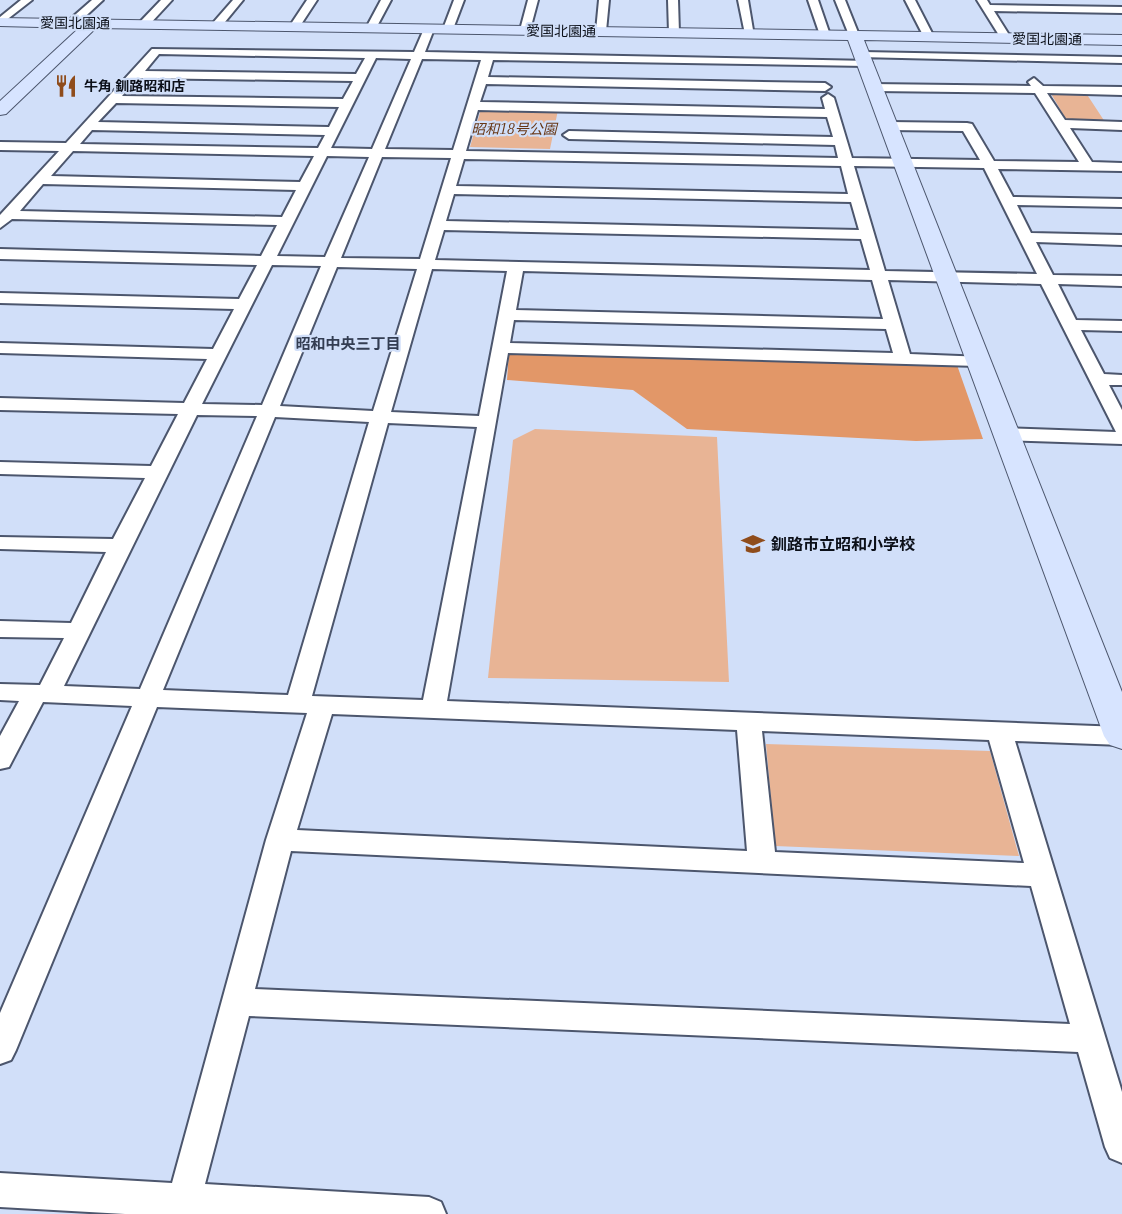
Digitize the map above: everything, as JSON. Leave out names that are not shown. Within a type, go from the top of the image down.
[{"type":"street","points":[[0,22],[27,0]]},
{"type":"street","points":[[0,90],[98,0]]},
{"type":"street","points":[[144,24],[167,0]]},
{"type":"street","points":[[216,26],[238,0]]},
{"type":"street","points":[[294,27],[312,0]]},
{"type":"street","points":[[371,28],[386,0]]},
{"type":"street","points":[[0,1050],[267,411],[419,55],[459,0]]},
{"type":"street","points":[[525,30],[533,0]]},
{"type":"street","points":[[601,31],[604,0]]},
{"type":"street","points":[[674,0],[674,33]]},
{"type":"street","points":[[743,0],[750,34]]},
{"type":"street","points":[[813,0],[825,35]]},
{"type":"street","points":[[0,692],[1122,736],[1005,434],[905,162],[840,0]]},
{"type":"street","points":[[910,0],[929,37]]},
{"type":"street","points":[[984,4],[1122,10]]},
{"type":"street","points":[[984,4],[1006,38]]},
{"type":"street","name":"愛国北園通","points":[[0,22],[601,31],[639,45],[674,33],[825,35],[861,51],[929,37],[1122,40]]},
{"type":"street","points":[[0,110],[93,24]]},
{"type":"street","points":[[4,219],[156,51],[488,57],[639,45],[816,62],[861,51],[1122,60]]},
{"type":"street","points":[[0,760],[78,631],[303,186],[372,55]]},
{"type":"street","points":[[184,1200],[280,840],[310,704],[380,417],[488,57]]},
{"type":"street","points":[[1018,58],[1088,166]]},
{"type":"street","points":[[816,62],[848,162],[856,198],[903,359]]},
{"type":"street","points":[[135,74],[359,78]]},
{"type":"street","points":[[482,80],[825,87]]},
{"type":"street","points":[[875,87],[1122,91]]},
{"type":"street","points":[[113,99],[346,104]]},
{"type":"street","points":[[473,106],[832,112]]},
{"type":"street","points":[[565,157],[571,108]]},
{"type":"street","points":[[1062,124],[1122,126]]},
{"type":"street","points":[[88,126],[333,131]]},
{"type":"street","points":[[890,126],[967,127],[989,164],[1122,428]]},
{"type":"street","points":[[569,135],[840,141]]},
{"type":"street","points":[[0,146],[1122,167]]},
{"type":"street","points":[[40,180],[303,186]]},
{"type":"street","points":[[448,190],[856,198]]},
{"type":"street","points":[[1006,201],[1122,203]]},
{"type":"street","points":[[4,219],[286,221]]},
{"type":"street","points":[[437,225],[868,235]]},
{"type":"street","points":[[1026,237],[1122,240]]},
{"type":"street","points":[[0,254],[1122,281]]},
{"type":"street","points":[[433,710],[516,267]]},
{"type":"street","points":[[0,298],[243,304]]},
{"type":"street","points":[[506,315],[893,324]]},
{"type":"street","points":[[1071,325],[1122,326]]},
{"type":"street","points":[[0,348],[218,354]]},
{"type":"street","points":[[500,348],[978,361]]},
{"type":"street","points":[[1097,379],[1122,380]]},
{"type":"street","points":[[0,404],[267,411],[488,422]]},
{"type":"street","points":[[1005,434],[1122,438]]},
{"type":"street","points":[[0,468],[159,472]]},
{"type":"street","points":[[0,543],[120,546]]},
{"type":"street","points":[[0,629],[78,631]]},
{"type":"street","points":[[749,721],[762,862]]},
{"type":"street","points":[[999,730],[1090,1039],[1116,1102],[1122,1147]]},
{"type":"street","points":[[280,840],[1042,875]]},
{"type":"street","points":[[237,1002],[1090,1039]]},
{"type":"street","points":[[0,1190],[429,1214]]},
{"type":"green space","points":[[1050,92],[1086,93],[1105,122],[1067,121]]},
{"type":"green space","name":"昭和18号公園","points":[[481,109],[558,110],[550,149],[470,147]]},
{"type":"green space","points":[[535,429],[717,437],[729,682],[488,678],[513,440]]},
{"type":"green space","points":[[766,744],[990,751],[1019,856],[775,846]]},
{"type":"shaded area","points":[[509,351],[957,365],[983,439],[916,441],[687,429],[633,390],[507,380]]},
{"type":"place","name":"牛角 釧路昭和店","points":[[66,86]]},
{"type":"place","name":"釧路市立昭和小学校","points":[[753,544]]},
{"type":"district","name":"昭和中央三丁目","points":[[348,343]]}]
